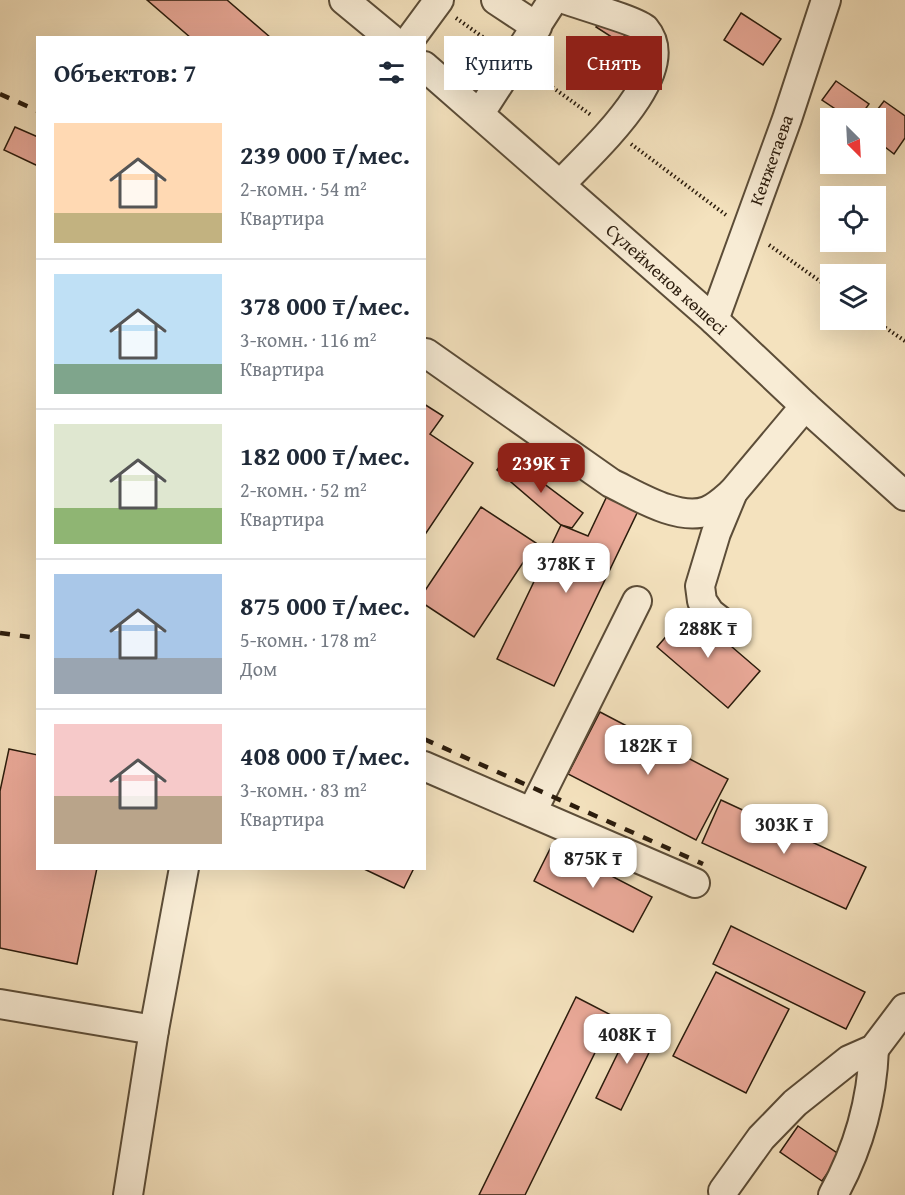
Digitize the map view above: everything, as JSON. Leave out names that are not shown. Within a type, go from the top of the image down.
[{"type":"street","points":[[412,36],[439,0]]},
{"type":"street","points":[[496,0],[537,27]]},
{"type":"street","points":[[480,113],[553,0]]},
{"type":"street","points":[[561,184],[611,130],[644,88],[654,56],[652,41],[644,27],[567,0]]},
{"type":"street","name":"Кенжетаева","points":[[714,320],[787,119],[826,0]]},
{"type":"street","points":[[356,17],[387,36]]},
{"type":"street","name":"Сүлейменов көшесі","points":[[426,68],[714,320],[905,496]]},
{"type":"street","points":[[426,354],[611,483],[638,497],[689,515],[706,511],[734,492]]},
{"type":"street","points":[[728,627],[710,613],[702,601],[700,586],[716,533],[734,492],[805,406]]},
{"type":"street","points":[[532,813],[638,602]]},
{"type":"street","points":[[426,767],[695,883]]},
{"type":"street","points":[[128,1195],[154,1030],[184,870]]},
{"type":"street","points":[[0,1004],[154,1030]]},
{"type":"street","points":[[723,1191],[761,1138],[795,1103],[849,1060],[874,1049],[905,1008]]},
{"type":"street","points":[[833,1195],[847,1171],[860,1137],[873,1076],[874,1049]]},
{"type":"path","points":[[886,328],[905,341]]},
{"type":"building","points":[[147,0],[227,0],[269,36],[189,36]]},
{"type":"building","points":[[741,13],[781,39],[763,65],[724,40]]},
{"type":"building","points":[[601,20],[626,36],[610,36],[596,27]]},
{"type":"building","points":[[836,81],[869,104],[866,108],[834,108],[822,100]]},
{"type":"building","points":[[884,101],[905,116],[905,138],[894,154],[886,148],[886,108],[879,108]]},
{"type":"building","points":[[15,127],[36,136],[36,165],[4,150]]},
{"type":"building","points":[[426,405],[443,416],[430,434],[473,463],[426,533]]},
{"type":"building","points":[[507,456],[583,513],[572,528],[561,525],[497,470]]},
{"type":"building","points":[[607,496],[638,511],[554,686],[497,659],[561,525],[588,536]]},
{"type":"building","points":[[481,507],[536,543],[474,637],[426,605],[426,589]]},
{"type":"building","points":[[689,610],[760,671],[728,708],[657,647]]},
{"type":"building","points":[[600,712],[728,779],[696,840],[568,774]]},
{"type":"building","points":[[9,749],[36,755],[36,870],[97,870],[77,964],[0,948],[0,791]]},
{"type":"building","points":[[721,800],[866,867],[846,909],[702,843]]},
{"type":"building","points":[[552,845],[652,897],[633,932],[534,881]]},
{"type":"building","points":[[366,870],[413,870],[404,888]]},
{"type":"building","points":[[731,926],[865,992],[846,1029],[713,964]]},
{"type":"building","points":[[716,972],[789,1009],[746,1093],[673,1056]]},
{"type":"building","points":[[576,997],[613,1016],[525,1195],[479,1195]]},
{"type":"building","points":[[634,1020],[659,1032],[621,1110],[596,1098]]},
{"type":"building","points":[[798,1126],[840,1155],[822,1181],[780,1152]]},
{"type":"railway","points":[[0,94],[36,110]]},
{"type":"railway","points":[[0,633],[36,638]]},
{"type":"railway","points":[[426,740],[703,864]]}]
